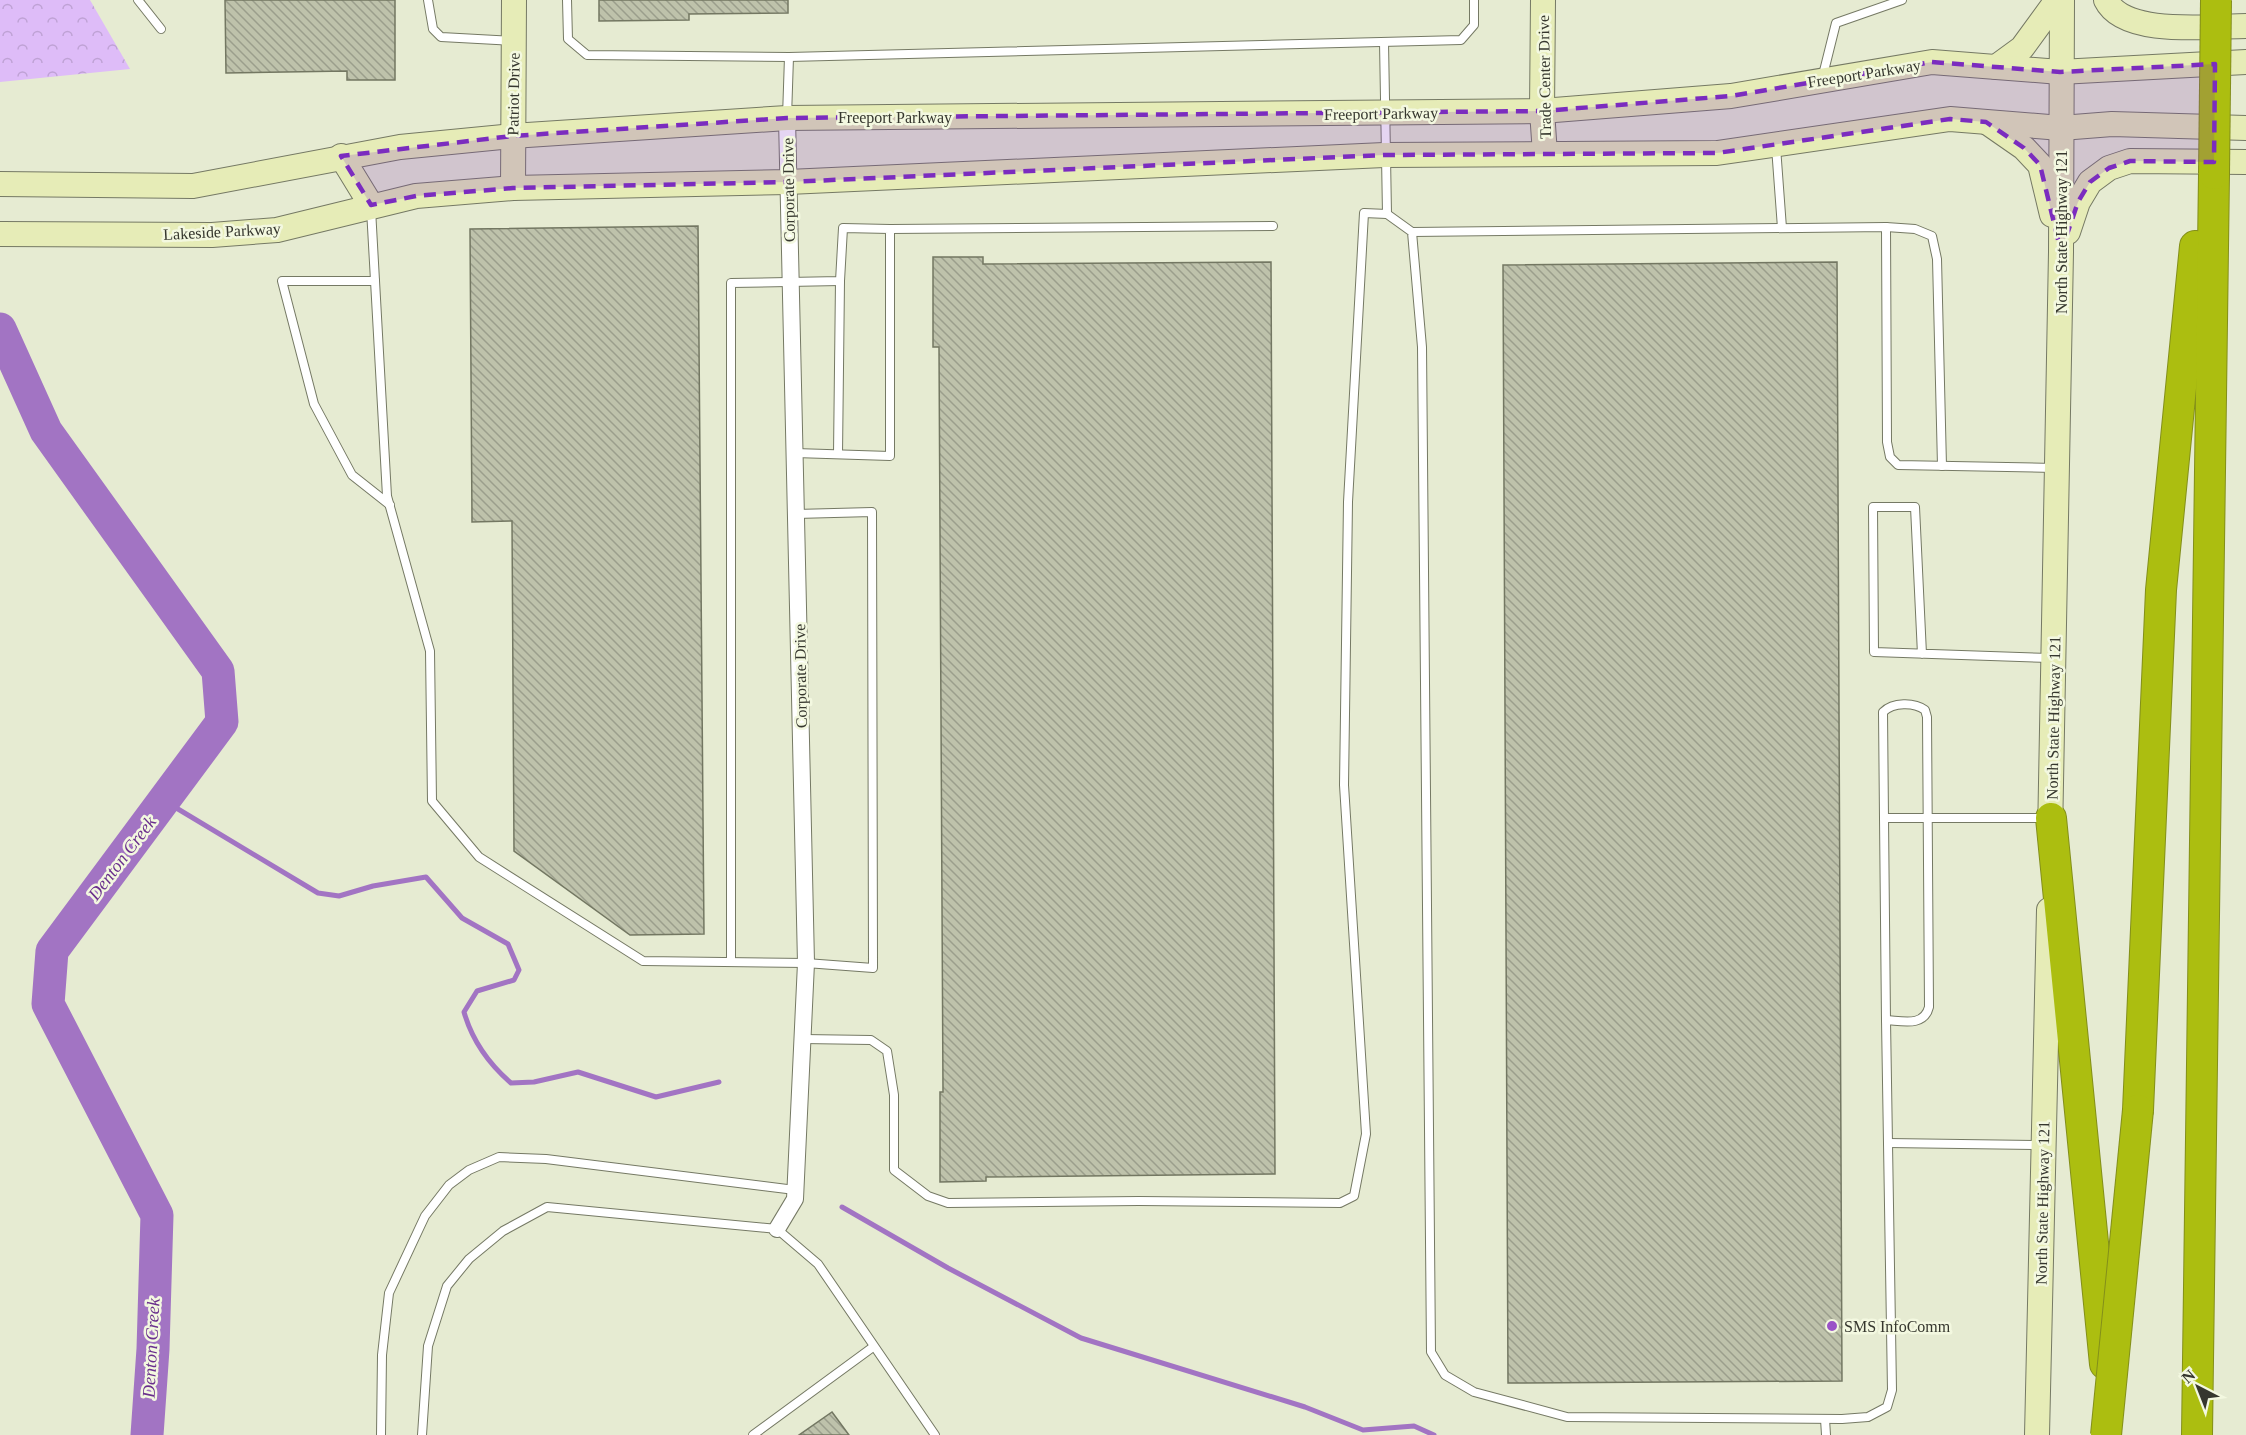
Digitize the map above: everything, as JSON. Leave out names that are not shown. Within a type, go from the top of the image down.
[{"type":"highway","points":[[2197,1435],[2216,0]]},
{"type":"highway","points":[[2106,1435],[2138,1110],[2161,590],[2197,222],[2213,187]]},
{"type":"highway","points":[[2051,818],[2089,1179],[2112,1435]]},
{"type":"main road","name":"Patriot Drive","points":[[513,188],[514,0]]},
{"type":"main road","name":"Trade Center Drive","points":[[1543,0],[1542,111],[1545,154]]},
{"type":"main road","points":[[1996,67],[2022,48],[2056,0]]},
{"type":"main road","name":"North State Highway 121","points":[[2037,1435],[2054,658],[2061,252],[2062,0]]},
{"type":"main road","points":[[2106,0],[2128,20],[2148,25],[2246,26]]},
{"type":"main road","name":"Freeport Parkway","points":[[512,136],[787,118],[1542,111],[1731,96],[1932,62],[2060,72],[2246,62]]},
{"type":"main road","points":[[513,188],[788,182],[1384,155],[1717,153],[1950,119],[2061,128],[2112,124],[2246,128]]},
{"type":"main road","points":[[1986,122],[2024,147],[2040,165],[2061,252]]},
{"type":"main road","points":[[0,184],[193,186],[341,156],[400,147],[512,136]]},
{"type":"main road","points":[[341,156],[370,205]]},
{"type":"main road","points":[[2061,252],[2078,202],[2090,182],[2109,168],[2130,161],[2246,162]]},
{"type":"main road","name":"Lakeside Parkway","points":[[0,234],[212,235],[277,230],[370,205],[416,196],[513,188]]},
{"type":"street","name":"Corporate Drive","points":[[777,1229],[795,1199],[806,963],[787,118]]},
{"type":"lane","points":[[138,0],[161,29]]},
{"type":"lane","points":[[428,0],[433,29],[441,37],[513,41]]},
{"type":"lane","points":[[567,0],[568,39],[587,55],[789,57],[1461,40],[1474,25],[1474,0]]},
{"type":"lane","points":[[1822,80],[1836,23],[1902,0]]},
{"type":"lane","points":[[1384,42],[1384,155],[1387,214]]},
{"type":"lane","points":[[787,118],[789,57]]},
{"type":"lane","points":[[1776,145],[1782,228]]},
{"type":"lane","points":[[370,205],[390,505],[430,651],[432,801],[479,857],[643,961],[806,963],[873,968],[872,512],[796,514]]},
{"type":"lane","points":[[803,1039],[871,1040],[887,1051],[894,1095],[894,1170],[928,1196],[948,1203],[1139,1201],[1340,1203],[1354,1196],[1366,1134],[1344,785],[1348,502],[1364,213],[1387,214],[1412,232],[1886,227],[1915,229],[1932,236],[1937,259],[1942,466]]},
{"type":"lane","points":[[838,454],[840,281],[843,228],[1274,226]]},
{"type":"lane","points":[[1886,227],[1887,442],[1890,457],[1898,465],[2057,468]]},
{"type":"lane","points":[[795,453],[890,456],[890,229]]},
{"type":"lane","points":[[1412,232],[1422,347],[1431,1352],[1445,1375],[1474,1392],[1567,1417],[1825,1419],[1868,1417],[1887,1407],[1892,1390],[1886,1020],[1883,712],[1889,706],[1920,706],[1926,710],[1929,1007],[1927,1016],[1920,1022],[1886,1020]]},
{"type":"lane","points":[[375,281],[282,280],[314,404],[352,475],[390,505]]},
{"type":"lane","points":[[731,962],[731,283],[840,281]]},
{"type":"lane","points":[[1922,654],[1915,507],[1873,507],[1874,652],[1922,654],[2054,658]]},
{"type":"lane","points":[[1884,818],[2051,818]]},
{"type":"lane","points":[[1888,1143],[2044,1146]]},
{"type":"lane","points":[[381,1435],[382,1355],[389,1293],[425,1216],[449,1185],[470,1170],[499,1157],[534,1159],[795,1190]]},
{"type":"lane","points":[[422,1435],[428,1346],[447,1286],[469,1259],[502,1231],[547,1207],[777,1229],[818,1264],[935,1435]]},
{"type":"lane","points":[[753,1435],[873,1347]]},
{"type":"lane","points":[[1825,1419],[1826,1435]]},
{"type":"highlighted area","points":[[1932,62],[2060,72],[2215,64],[2214,162],[2130,161],[2109,168],[2090,182],[2078,202],[2061,252],[2040,165],[2024,148],[1986,122],[1950,119],[1717,153],[1384,155],[788,182],[513,188],[416,196],[371,205],[341,156],[512,136],[787,118],[1542,111],[1731,96]]},
{"type":"green space","points":[[0,0],[90,0],[130,69],[0,82]]},
{"type":"building","points":[[225,0],[395,0],[395,80],[347,80],[347,71],[226,73]]},
{"type":"building","points":[[599,0],[788,0],[788,13],[689,14],[689,20],[599,21]]},
{"type":"building","points":[[698,226],[704,934],[630,935],[514,851],[512,521],[472,522],[470,229]]},
{"type":"building","points":[[933,257],[983,257],[983,264],[1271,262],[1275,1174],[986,1177],[986,1181],[940,1182],[940,1092],[943,1092],[939,347],[933,347]]},
{"type":"building","points":[[1837,262],[1842,1381],[1508,1383],[1503,265]]},
{"type":"building","points":[[832,1412],[849,1435],[799,1435]]},
{"type":"waterway","name":"Denton Creek","points":[[0,329],[46,431],[218,671],[222,722],[52,951],[48,1004],[157,1215],[153,1349],[147,1435]]},
{"type":"waterway","points":[[163,800],[318,893],[339,896],[373,886],[426,877],[462,918],[508,944],[519,970],[514,980],[477,991],[464,1012],[482,1051],[511,1083],[534,1082],[578,1072],[656,1097],[719,1082]]},
{"type":"waterway","points":[[842,1207],[948,1268],[1081,1338],[1305,1407],[1363,1430],[1414,1426],[1434,1435]]},
{"type":"place","name":"SMS InfoComm","points":[[1832,1326]]}]
